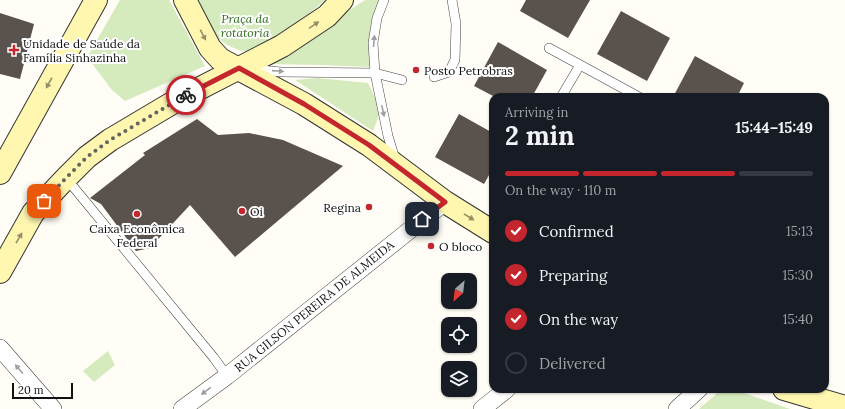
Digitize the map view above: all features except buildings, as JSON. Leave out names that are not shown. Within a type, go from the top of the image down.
[{"type":"main road","points":[[0,173],[96,0]]},
{"type":"main road","points":[[185,0],[210,48],[220,59],[304,104],[369,145],[445,202],[489,230]]},
{"type":"main road","points":[[0,272],[33,213],[87,157],[110,140],[179,99],[282,46],[327,16],[342,0]]},
{"type":"main road","points":[[796,393],[840,407]]},
{"type":"street","name":"RUA GILSON PEREIRA DE ALMEIDA","points":[[182,409],[226,376],[445,202]]},
{"type":"street","points":[[0,348],[53,409]]},
{"type":"street","points":[[482,409],[502,393]]},
{"type":"street","points":[[677,409],[695,393]]},
{"type":"lane","points":[[384,0],[377,18],[373,44],[375,73],[388,136],[397,166]]},
{"type":"lane","points":[[434,78],[449,72],[455,60],[456,24],[452,0]]},
{"type":"lane","points":[[549,48],[632,93]]},
{"type":"lane","points":[[563,93],[580,65]]},
{"type":"lane","points":[[239,68],[281,72],[375,73],[402,80]]},
{"type":"lane","points":[[66,178],[214,358],[226,376]]},
{"type":"green space","points":[[120,0],[169,0],[205,66],[125,101],[112,90],[87,57]]},
{"type":"green space","name":"Praça da rotatoria","points":[[194,0],[325,0],[300,21],[270,41],[254,49],[243,51],[226,44],[214,34],[205,22]]},
{"type":"green space","points":[[365,0],[379,0],[372,25],[370,41],[370,67],[266,64]]},
{"type":"green space","points":[[317,78],[368,83],[381,110],[373,131],[295,80]]},
{"type":"green space","points":[[108,351],[115,365],[94,382],[83,371]]},
{"type":"green space","points":[[717,393],[744,393],[790,409],[699,409]]},
{"type":"way so far","points":[[44,201],[87,157],[110,140],[186,95]]},
{"type":"place","name":"Unidade de Saúde da Família Sinhazinha","points":[[14,50]]},
{"type":"place","name":"Posto Petrobras","points":[[416,70]]},
{"type":"place","name":"Regina","points":[[369,207]]},
{"type":"place","name":"Oi","points":[[242,211]]},
{"type":"place","name":"Caixa Econômica Federal","points":[[137,214]]},
{"type":"place","name":"O bloco","points":[[431,246]]},
{"type":"route","points":[[186,95],[239,68],[304,104],[369,145],[445,202],[422,219]]}]
